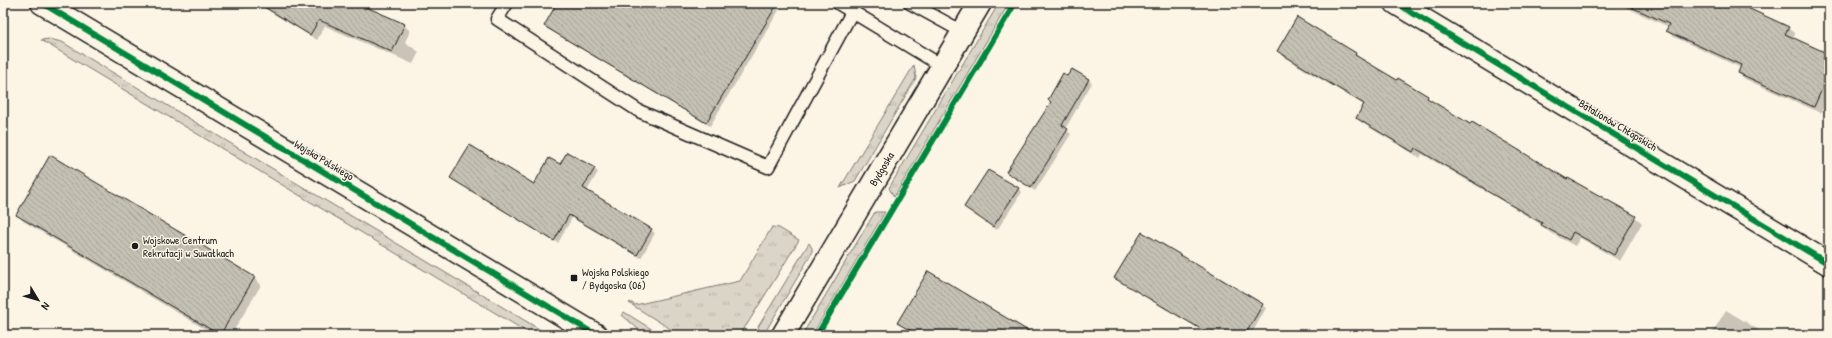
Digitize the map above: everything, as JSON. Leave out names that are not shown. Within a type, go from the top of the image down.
[{"type":"street","name":"Wojska Polskiego","points":[[42,3],[596,335]]},
{"type":"street","name":"Bydgoska","points":[[783,335],[980,3]]},
{"type":"street","name":"Batalionów Chłopskich","points":[[1396,3],[1829,264]]},
{"type":"lane","points":[[506,3],[497,19],[639,112],[768,167],[852,12]]},
{"type":"lane","points":[[838,3],[942,66]]},
{"type":"lane","points":[[910,3],[963,32]]},
{"type":"green space","points":[[999,3],[1009,3],[894,197],[889,188]]},
{"type":"green space","points":[[49,39],[62,42],[549,335],[532,335],[41,40]]},
{"type":"green space","points":[[914,65],[916,78],[855,181],[840,188]]},
{"type":"green space","points":[[875,212],[885,212],[812,335],[802,335]]},
{"type":"green space","points":[[772,227],[779,228],[799,240],[746,326],[740,332],[718,335],[680,335],[629,303],[630,302],[635,305],[740,281]]},
{"type":"green space","points":[[809,243],[812,248],[812,253],[764,334],[760,332],[758,327]]},
{"type":"green space","points":[[624,312],[661,335],[645,335],[622,315]]},
{"type":"building","points":[[258,3],[357,3],[405,24],[392,52],[319,20],[310,35]]},
{"type":"building","points":[[557,3],[778,3],[706,123],[544,26]]},
{"type":"building","points":[[1622,3],[1737,3],[1789,27],[1785,34],[1829,54],[1829,73],[1814,107],[1738,73],[1741,65],[1666,31],[1669,24]]},
{"type":"building","points":[[1297,17],[1356,53],[1355,55],[1397,80],[1398,78],[1428,96],[1427,98],[1470,124],[1472,122],[1567,179],[1568,178],[1636,216],[1614,255],[1573,232],[1569,240],[1541,225],[1542,223],[1415,148],[1413,152],[1356,118],[1364,104],[1277,51]]},
{"type":"building","points":[[1072,69],[1089,79],[1062,125],[1068,129],[1031,188],[1006,172],[1051,102],[1048,100],[1063,73],[1067,76]]},
{"type":"building","points":[[470,145],[534,184],[549,158],[560,164],[567,152],[595,168],[583,188],[652,229],[637,255],[569,215],[554,241],[450,178]]},
{"type":"building","name":"Wojskowe Centrum Rekrutacji w Suwałkach","points":[[50,155],[255,277],[220,335],[16,215]]},
{"type":"building","points":[[988,170],[1019,188],[993,227],[964,207]]},
{"type":"building","points":[[1142,232],[1263,304],[1245,335],[1211,335],[1114,278]]},
{"type":"building","points":[[928,271],[1035,335],[918,335],[897,323]]},
{"type":"cycle path","points":[[42,3],[596,335]]},
{"type":"cycle path","points":[[817,335],[1015,3]]},
{"type":"cycle path","points":[[1396,3],[1829,264]]},
{"type":"place","name":"Wojskowe Centrum Rekrutacji w Suwałkach","points":[[135,246]]},
{"type":"place","name":"Wojska Polskiego / Bydgoska (06)","points":[[574,278]]}]
